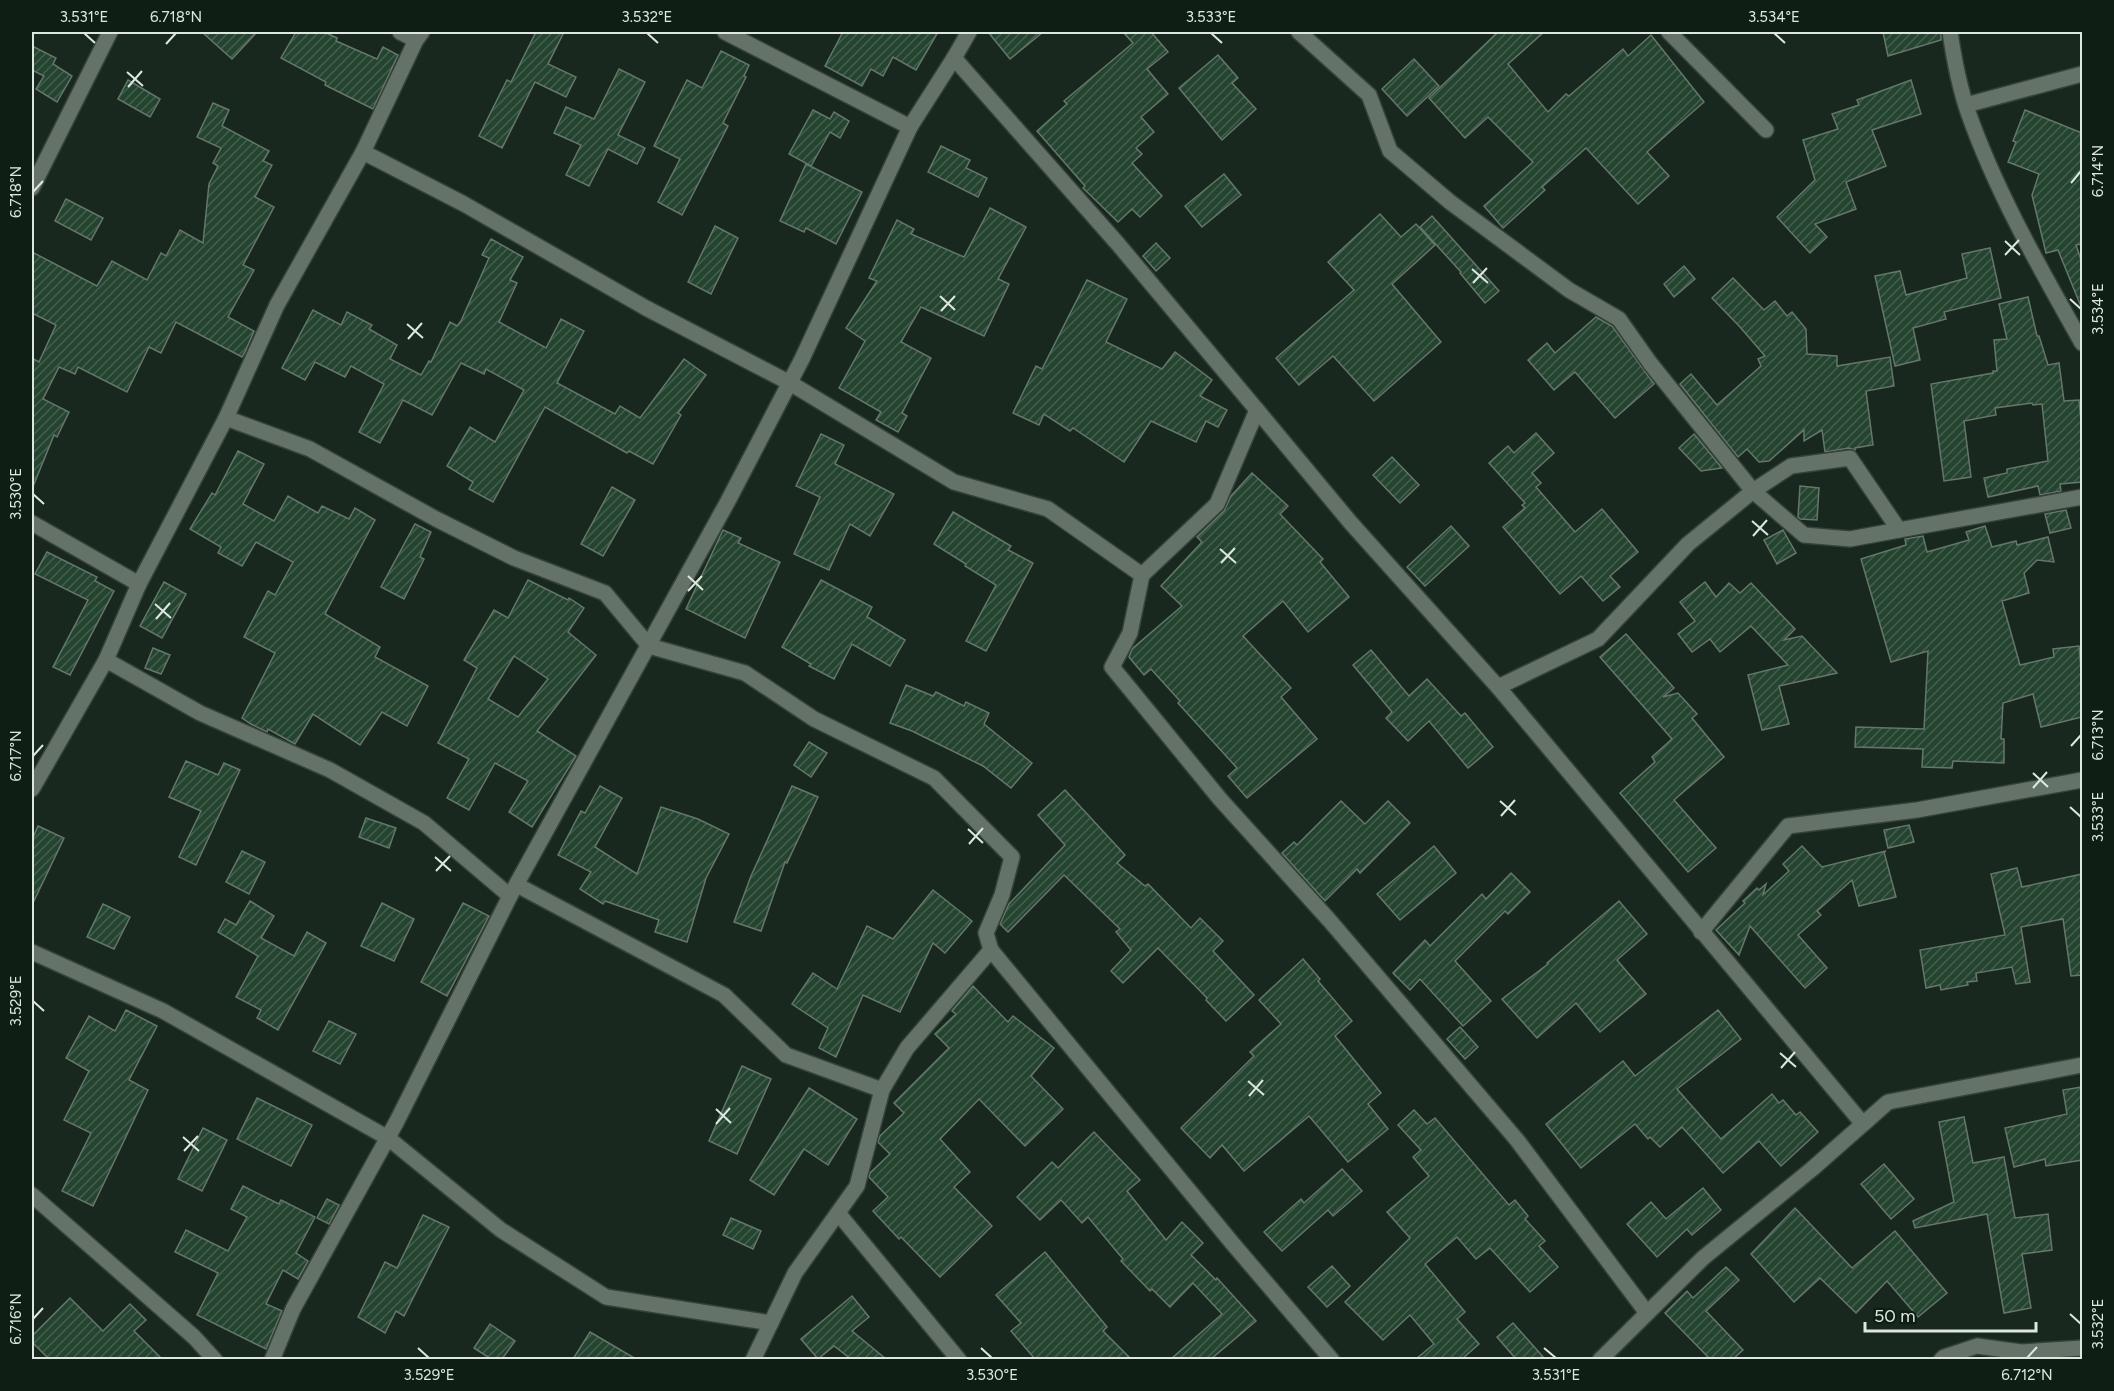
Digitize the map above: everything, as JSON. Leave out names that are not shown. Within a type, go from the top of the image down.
[{"type":"street","points":[[32,188],[110,32]]},
{"type":"street","points":[[32,789],[105,660],[139,584],[226,418],[277,305],[363,152],[419,36],[400,32]]},
{"type":"street","points":[[725,32],[910,127]]},
{"type":"street","points":[[272,1359],[293,1310],[388,1138],[513,891],[649,646],[790,383],[910,127],[969,32]]},
{"type":"street","points":[[1299,32],[1369,95],[1390,151],[1450,202],[1569,290],[1620,320],[1650,363],[1753,491],[1804,535],[1850,539],[2082,497]]},
{"type":"street","points":[[1669,32],[1766,130]]},
{"type":"street","points":[[1950,32],[1966,105],[1988,164],[2012,217],[2082,344]]},
{"type":"street","points":[[954,58],[1119,244],[1350,522],[1498,687],[1863,1124]]},
{"type":"street","points":[[1966,105],[2082,74]]},
{"type":"street","points":[[363,152],[464,204],[646,308],[790,383],[954,482],[1048,509],[1142,575]]},
{"type":"street","points":[[1257,410],[1217,504],[1142,575],[1130,633],[1112,667],[1220,799],[1330,921],[1517,1140],[1647,1313]]},
{"type":"street","points":[[226,418],[310,448],[436,519],[514,558],[605,593],[649,646],[745,674],[814,719],[934,778],[1012,856],[1002,895],[986,933],[992,950],[1233,1244],[1332,1359]]},
{"type":"street","points":[[1498,687],[1598,639],[1688,544],[1753,491],[1791,466],[1850,458],[1899,530]]},
{"type":"street","points":[[32,523],[139,584]]},
{"type":"street","points":[[105,660],[200,713],[330,770],[424,823],[513,891],[724,995],[786,1055],[882,1090]]},
{"type":"street","points":[[1701,932],[1788,826],[1917,810],[2082,780]]},
{"type":"street","points":[[753,1359],[795,1273],[857,1186],[882,1090],[907,1048],[992,950]]},
{"type":"street","points":[[32,952],[163,1011],[388,1138],[501,1230],[606,1297],[771,1323]]},
{"type":"street","points":[[1600,1359],[1703,1258],[1812,1169],[1888,1102],[2082,1065]]},
{"type":"street","points":[[32,1195],[194,1337],[215,1359]]},
{"type":"street","points":[[838,1213],[959,1359]]},
{"type":"street","points":[[1941,1359],[1977,1346],[2021,1352],[2082,1348]]},
{"type":"building","points":[[202,32],[257,32],[232,59]]},
{"type":"building","points":[[296,32],[324,32],[337,38],[336,41],[377,59],[383,47],[398,55],[373,109],[325,85],[326,82],[281,58]]},
{"type":"building","points":[[536,32],[564,32],[548,64],[576,77],[566,97],[535,82],[502,148],[479,136],[507,80],[511,82]]},
{"type":"building","points":[[843,32],[938,32],[916,70],[893,57],[883,76],[871,69],[862,86],[825,66]]},
{"type":"building","points":[[988,32],[1043,32],[1010,59]]},
{"type":"building","points":[[1123,32],[1151,32],[1168,52],[1147,69],[1168,94],[1141,117],[1154,132],[1136,148],[1142,154],[1132,163],[1162,196],[1140,217],[1132,209],[1118,222],[1083,188],[1085,186],[1037,131],[1067,104],[1064,101],[1133,43]]},
{"type":"building","points":[[1498,32],[1544,32],[1508,64],[1548,112],[1566,94],[1569,96],[1623,49],[1628,56],[1651,35],[1704,102],[1647,152],[1669,176],[1638,204],[1586,148],[1542,187],[1545,190],[1503,228],[1484,206],[1533,162],[1488,117],[1465,138],[1429,98]]},
{"type":"building","points":[[1883,32],[1941,32],[1941,40],[1888,56]]},
{"type":"building","points":[[32,46],[56,58],[53,64],[72,76],[57,102],[36,89],[44,76],[32,70]]},
{"type":"building","points":[[721,51],[749,65],[744,76],[746,77],[723,123],[728,126],[682,215],[658,202],[680,159],[654,146],[687,80],[702,88]]},
{"type":"building","points":[[1218,55],[1238,78],[1232,83],[1256,109],[1222,140],[1179,88]]},
{"type":"building","points":[[1414,59],[1439,86],[1407,116],[1382,89]]},
{"type":"building","points":[[619,69],[645,82],[618,135],[645,148],[637,164],[608,149],[589,186],[566,175],[581,145],[554,133],[566,107],[594,119]]},
{"type":"building","points":[[128,80],[160,99],[150,117],[118,99]]},
{"type":"building","points":[[1911,80],[1921,114],[1872,130],[1886,166],[1846,182],[1856,209],[1815,224],[1827,237],[1810,253],[1777,217],[1815,180],[1803,140],[1838,129],[1832,114],[1859,105],[1857,100]]},
{"type":"building","points":[[213,103],[229,110],[222,126],[269,151],[263,161],[272,165],[255,197],[274,207],[243,265],[254,270],[228,317],[254,331],[245,352],[242,357],[176,322],[161,353],[149,347],[127,392],[78,367],[75,374],[59,367],[43,399],[69,412],[57,437],[54,435],[32,489],[32,358],[39,362],[56,325],[32,313],[32,252],[97,286],[112,261],[147,280],[161,253],[166,256],[180,230],[203,243],[209,184],[218,166],[213,163],[221,148],[197,137]]},
{"type":"building","points":[[813,110],[830,119],[834,112],[849,121],[840,138],[830,132],[811,166],[789,154]]},
{"type":"building","points":[[2025,110],[2082,133],[2082,244],[2076,245],[2082,263],[2082,309],[2058,250],[2046,253],[2032,195],[2039,174],[2008,162]]},
{"type":"building","points":[[941,146],[970,160],[966,168],[987,178],[978,197],[928,172]]},
{"type":"building","points":[[806,164],[862,192],[836,244],[806,228],[804,232],[780,221]]},
{"type":"building","points":[[1224,174],[1241,195],[1202,227],[1185,206]]},
{"type":"building","points":[[66,199],[103,218],[91,240],[55,221]]},
{"type":"building","points":[[990,208],[1026,227],[998,279],[1009,284],[984,336],[921,307],[901,342],[931,358],[902,413],[907,416],[898,432],[876,420],[881,412],[839,388],[865,341],[846,328],[877,281],[869,278],[897,220],[914,229],[911,234],[964,257]]},
{"type":"building","points":[[1380,214],[1401,237],[1416,224],[1435,245],[1392,284],[1441,342],[1374,401],[1333,356],[1299,385],[1276,358],[1354,290],[1328,262]]},
{"type":"building","points":[[1432,216],[1499,291],[1485,303],[1461,272],[1420,227]]},
{"type":"building","points":[[715,226],[738,238],[711,294],[688,282]]},
{"type":"building","points":[[491,239],[523,257],[510,280],[517,283],[499,322],[546,348],[561,319],[584,331],[557,383],[615,414],[620,406],[640,418],[684,359],[706,375],[678,413],[681,415],[653,464],[629,451],[627,453],[545,407],[493,502],[469,489],[473,482],[447,466],[470,427],[495,442],[524,390],[486,369],[484,374],[461,363],[432,415],[403,400],[380,443],[359,432],[384,384],[351,366],[345,377],[315,362],[305,380],[282,368],[313,310],[341,325],[347,312],[372,325],[369,329],[397,345],[390,359],[421,375],[429,361],[431,362],[450,322],[457,326],[461,321],[489,258],[482,255]]},
{"type":"building","points":[[1156,243],[1170,258],[1156,271],[1143,256]]},
{"type":"building","points":[[1990,248],[2001,298],[1944,312],[1946,319],[1913,328],[1920,360],[1895,366],[1875,276],[1900,271],[1906,295],[1967,278],[1962,254]]},
{"type":"building","points":[[1684,266],[1695,279],[1674,297],[1664,284]]},
{"type":"building","points":[[1733,278],[1764,310],[1775,301],[1787,316],[1792,312],[1806,329],[1807,354],[1837,356],[1837,366],[1890,357],[1894,386],[1866,391],[1873,445],[1855,448],[1855,450],[1849,448],[1825,452],[1822,430],[1804,441],[1804,430],[1769,461],[1759,462],[1747,449],[1738,457],[1680,384],[1691,374],[1717,405],[1761,366],[1758,359],[1765,356],[1712,298]]},
{"type":"building","points":[[1087,280],[1127,299],[1106,342],[1162,369],[1175,352],[1212,380],[1200,396],[1227,410],[1218,427],[1206,421],[1196,442],[1151,421],[1124,462],[1073,428],[1070,431],[1044,414],[1039,425],[1013,413],[1036,366],[1042,369]]},
{"type":"building","points":[[2028,297],[2037,336],[2039,336],[2048,365],[2059,363],[2064,401],[2079,400],[2082,431],[2082,482],[2060,484],[2061,491],[2040,495],[2038,486],[1988,497],[1984,478],[2007,473],[2007,469],[2048,461],[2042,404],[2033,405],[2032,403],[1995,408],[1996,415],[1964,421],[1971,477],[1944,481],[1931,384],[1997,371],[1994,340],[2007,339],[1999,304]]},
{"type":"building","points":[[1596,317],[1612,326],[1654,384],[1615,418],[1575,372],[1554,390],[1528,360],[1547,343],[1555,353]]},
{"type":"building","points":[[1536,433],[1554,453],[1532,473],[1541,483],[1536,487],[1575,532],[1602,509],[1638,552],[1610,576],[1620,587],[1603,601],[1581,576],[1560,594],[1503,527],[1525,508],[1522,505],[1525,503],[1489,463],[1508,446],[1514,453]]},
{"type":"building","points":[[821,434],[844,445],[835,464],[894,494],[870,536],[850,524],[829,570],[794,554],[820,497],[796,486]]},
{"type":"building","points":[[1694,434],[1722,468],[1701,471],[1679,448]]},
{"type":"building","points":[[238,451],[264,464],[243,504],[274,521],[288,496],[318,513],[322,506],[349,519],[355,508],[375,520],[325,614],[380,647],[375,657],[428,686],[407,726],[382,712],[360,745],[313,714],[295,744],[242,718],[275,653],[244,637],[268,591],[275,595],[293,562],[256,542],[242,566],[218,553],[221,547],[190,529],[212,493],[215,495]]},
{"type":"building","points":[[1392,457],[1419,485],[1400,503],[1373,475]]},
{"type":"building","points":[[1252,473],[1288,506],[1280,514],[1323,559],[1320,562],[1349,597],[1308,632],[1283,601],[1243,636],[1291,688],[1281,697],[1317,739],[1247,798],[1228,776],[1237,768],[1178,703],[1180,701],[1151,669],[1144,675],[1129,657],[1132,649],[1182,606],[1161,586],[1202,542],[1197,537],[1224,511],[1231,496]]},
{"type":"building","points":[[1800,486],[1819,488],[1817,520],[1798,517]]},
{"type":"building","points":[[612,487],[635,500],[603,556],[581,544]]},
{"type":"building","points":[[2066,510],[2071,528],[2050,533],[2045,514]]},
{"type":"building","points":[[953,512],[1011,546],[1008,550],[1033,563],[986,651],[966,641],[996,585],[934,544]]},
{"type":"building","points":[[415,524],[431,532],[420,557],[424,559],[404,599],[381,587]]},
{"type":"building","points":[[1451,526],[1469,546],[1425,586],[1407,567]]},
{"type":"building","points":[[1985,526],[1992,547],[2016,541],[2017,545],[2048,537],[2054,562],[2037,560],[2024,573],[2029,593],[2002,601],[2020,665],[2054,657],[2053,649],[2079,646],[2082,717],[2041,727],[2033,694],[2003,703],[2001,739],[2004,739],[2004,763],[1953,761],[1952,768],[1922,767],[1923,749],[1855,747],[1856,727],[1924,729],[1928,651],[1891,662],[1861,559],[1906,545],[1905,539],[1923,536],[1927,552],[1969,540],[1966,532]]},
{"type":"building","points":[[723,530],[741,538],[738,543],[780,562],[745,638],[686,609]]},
{"type":"building","points":[[1783,530],[1796,553],[1777,564],[1764,540]]},
{"type":"building","points":[[47,552],[97,577],[95,581],[114,591],[70,675],[53,667],[88,600],[35,574]]},
{"type":"building","points":[[528,580],[568,600],[569,598],[584,608],[568,632],[596,655],[537,731],[576,756],[532,827],[509,812],[528,781],[495,763],[469,810],[447,798],[469,759],[438,743],[477,668],[464,660],[494,610],[508,618]],"holes":[[[514,656],[548,679],[518,717],[488,699]]]},
{"type":"building","points":[[821,580],[872,607],[867,617],[905,640],[890,666],[852,644],[834,679],[809,666],[811,664],[782,647]]},
{"type":"building","points":[[164,582],[186,594],[162,638],[140,626]]},
{"type":"building","points":[[1705,582],[1716,597],[1729,583],[1740,593],[1751,583],[1795,629],[1784,640],[1802,636],[1837,673],[1779,686],[1789,724],[1762,730],[1748,675],[1788,665],[1751,626],[1720,652],[1710,639],[1692,652],[1678,634],[1695,621],[1680,602]]},
{"type":"building","points":[[1626,634],[1674,688],[1663,697],[1678,693],[1697,714],[1692,718],[1724,757],[1674,800],[1716,848],[1688,872],[1620,793],[1655,762],[1652,757],[1672,739],[1600,657]]},
{"type":"building","points":[[153,648],[170,655],[161,674],[145,668]]},
{"type":"building","points":[[1371,650],[1409,696],[1427,679],[1461,716],[1465,713],[1493,747],[1468,768],[1429,721],[1408,741],[1386,718],[1392,712],[1353,665]]},
{"type":"building","points":[[906,685],[933,696],[936,692],[964,706],[966,702],[989,713],[984,724],[1032,763],[1011,788],[983,766],[912,731],[890,723]]},
{"type":"building","points":[[809,742],[827,753],[811,777],[794,765]]},
{"type":"building","points":[[186,761],[218,775],[224,763],[240,770],[196,865],[179,857],[201,811],[169,797]]},
{"type":"building","points":[[600,786],[622,798],[595,847],[637,874],[661,807],[698,819],[729,834],[706,878],[687,942],[655,932],[659,920],[605,901],[603,904],[580,889],[591,872],[558,855],[581,811],[585,813]]},
{"type":"building","points":[[792,786],[818,797],[787,863],[785,862],[761,931],[734,922],[751,876]]},
{"type":"building","points":[[1065,790],[1125,855],[1117,863],[1145,886],[1148,884],[1191,928],[1200,918],[1223,941],[1213,951],[1254,995],[1226,1021],[1158,948],[1123,983],[1111,971],[1131,950],[1116,932],[1120,929],[1064,875],[1008,932],[1000,924],[1009,904],[1065,845],[1038,815]]},
{"type":"building","points":[[1341,801],[1365,824],[1388,801],[1410,823],[1360,873],[1357,869],[1325,901],[1282,853],[1294,842],[1297,845]]},
{"type":"building","points":[[366,818],[396,828],[389,848],[359,837]]},
{"type":"building","points":[[1909,825],[1914,842],[1888,848],[1884,830]]},
{"type":"building","points":[[38,826],[64,838],[32,905],[32,840]]},
{"type":"building","points":[[1434,846],[1456,873],[1400,920],[1377,894]]},
{"type":"building","points":[[1802,846],[1822,867],[1886,851],[1884,852],[1896,897],[1859,906],[1852,880],[1817,911],[1821,915],[1798,935],[1827,968],[1805,988],[1750,926],[1739,955],[1716,930],[1745,903],[1743,901],[1757,888],[1759,890],[1766,884],[1763,895],[1789,871],[1783,864]]},
{"type":"building","points":[[242,851],[265,862],[249,894],[226,882]]},
{"type":"building","points":[[2017,868],[2022,887],[2082,874],[2082,975],[2071,976],[2063,919],[2021,927],[2030,982],[2016,984],[2012,967],[1976,973],[1977,981],[1967,982],[1968,985],[1941,990],[1940,985],[1926,988],[1920,950],[2005,935],[1991,874]]},
{"type":"building","points":[[1511,873],[1530,892],[1508,914],[1505,911],[1455,961],[1491,1001],[1463,1026],[1420,979],[1410,990],[1393,973],[1425,940],[1430,946],[1482,894],[1486,899]]},
{"type":"building","points":[[933,890],[972,921],[945,953],[933,943],[900,1012],[863,995],[836,1057],[819,1048],[828,1028],[792,1004],[813,973],[837,989],[867,926],[893,939]]},
{"type":"building","points":[[250,901],[274,916],[261,938],[294,956],[307,932],[326,943],[278,1030],[257,1018],[261,1010],[236,997],[258,956],[218,932],[225,919],[236,925]]},
{"type":"building","points":[[1619,901],[1647,934],[1617,960],[1646,994],[1600,1032],[1576,1003],[1537,1038],[1502,999],[1548,964]]},
{"type":"building","points":[[382,903],[414,919],[394,961],[361,946]]},
{"type":"building","points":[[463,903],[489,916],[447,996],[421,982]]},
{"type":"building","points":[[103,904],[130,917],[114,949],[87,937]]},
{"type":"building","points":[[1303,959],[1320,979],[1318,981],[1352,1021],[1335,1036],[1381,1093],[1368,1104],[1388,1129],[1348,1162],[1309,1116],[1244,1171],[1222,1145],[1210,1158],[1181,1128],[1254,1056],[1250,1052],[1281,1024],[1259,1000]]},
{"type":"building","points":[[973,986],[1008,1022],[1013,1016],[1054,1048],[1031,1076],[1063,1109],[1025,1146],[979,1099],[940,1139],[970,1172],[954,1187],[992,1226],[940,1277],[873,1211],[888,1197],[869,1177],[870,1173],[890,1154],[878,1142],[880,1136],[904,1113],[894,1103],[949,1048],[935,1034],[956,1014],[952,1011]]},
{"type":"building","points":[[126,1010],[157,1026],[129,1080],[148,1090],[93,1206],[62,1191],[91,1133],[64,1120],[89,1071],[66,1058],[89,1016],[115,1031]]},
{"type":"building","points":[[1718,1010],[1741,1039],[1677,1089],[1721,1139],[1772,1094],[1779,1103],[1783,1100],[1796,1115],[1800,1112],[1818,1132],[1781,1166],[1759,1141],[1723,1173],[1682,1127],[1660,1147],[1650,1137],[1648,1139],[1635,1124],[1581,1168],[1546,1124],[1623,1061],[1635,1076]]},
{"type":"building","points":[[329,1021],[356,1034],[340,1064],[313,1051]]},
{"type":"building","points":[[1460,1027],[1478,1047],[1465,1059],[1447,1039]]},
{"type":"building","points":[[742,1066],[771,1079],[737,1154],[709,1141]]},
{"type":"building","points":[[2082,1087],[2082,1160],[2046,1166],[2045,1159],[2014,1167],[2005,1128],[2067,1114],[2063,1090]]},
{"type":"building","points":[[809,1088],[857,1119],[828,1165],[804,1149],[774,1195],[750,1180]]},
{"type":"building","points":[[257,1098],[312,1125],[291,1166],[237,1139]]},
{"type":"building","points":[[1414,1110],[1427,1124],[1435,1118],[1509,1205],[1515,1200],[1528,1216],[1525,1219],[1545,1241],[1539,1246],[1558,1267],[1530,1292],[1490,1248],[1476,1259],[1457,1237],[1425,1264],[1465,1312],[1457,1319],[1479,1344],[1462,1359],[1416,1359],[1434,1344],[1410,1315],[1383,1340],[1345,1302],[1410,1238],[1387,1212],[1429,1176],[1413,1157],[1421,1150],[1398,1125]]},
{"type":"building","points":[[1964,1117],[1973,1163],[2004,1157],[2015,1218],[2048,1214],[2052,1250],[2022,1254],[2031,1308],[2004,1313],[1987,1214],[1915,1228],[1913,1221],[1954,1202],[1939,1122]]},
{"type":"building","points":[[203,1128],[227,1140],[202,1191],[178,1179]]},
{"type":"building","points":[[1094,1132],[1140,1180],[1127,1191],[1166,1240],[1182,1222],[1203,1243],[1191,1255],[1216,1280],[1217,1278],[1256,1321],[1211,1359],[1171,1359],[1222,1314],[1193,1283],[1170,1307],[1152,1289],[1150,1291],[1121,1261],[1123,1259],[1088,1217],[1082,1223],[1061,1200],[1040,1220],[1017,1197],[1052,1162],[1058,1168]]},
{"type":"building","points":[[1884,1164],[1914,1199],[1891,1219],[1861,1184]]},
{"type":"building","points":[[1342,1169],[1362,1191],[1333,1216],[1328,1210],[1282,1251],[1264,1232],[1301,1199],[1304,1203]]},
{"type":"building","points":[[243,1186],[279,1204],[281,1200],[315,1217],[296,1253],[308,1261],[298,1279],[283,1270],[266,1304],[282,1311],[266,1349],[197,1315],[218,1273],[175,1252],[186,1230],[228,1251],[247,1217],[231,1209]]},
{"type":"building","points":[[1703,1188],[1721,1210],[1692,1235],[1687,1229],[1657,1257],[1627,1224],[1651,1202],[1666,1219]]},
{"type":"building","points":[[327,1199],[339,1205],[329,1224],[317,1218]]},
{"type":"building","points":[[1795,1208],[1852,1268],[1895,1231],[1947,1293],[1918,1317],[1887,1281],[1856,1313],[1820,1278],[1794,1302],[1751,1254]]},
{"type":"building","points":[[423,1215],[449,1227],[404,1316],[396,1311],[385,1333],[358,1317],[385,1262],[397,1268]]},
{"type":"building","points":[[731,1218],[761,1231],[753,1249],[723,1235]]},
{"type":"building","points":[[1045,1252],[1107,1327],[1103,1331],[1131,1359],[1035,1359],[1011,1331],[1021,1323],[996,1295]]},
{"type":"building","points":[[1332,1266],[1350,1286],[1327,1307],[1308,1287]]},
{"type":"building","points":[[1726,1267],[1739,1280],[1706,1311],[1743,1350],[1733,1359],[1710,1359],[1665,1313],[1687,1291],[1693,1298]]},
{"type":"building","points":[[852,1296],[869,1317],[852,1331],[886,1359],[851,1359],[834,1346],[818,1359],[801,1339]]},
{"type":"building","points":[[70,1298],[103,1331],[130,1304],[146,1320],[134,1331],[162,1359],[49,1359],[32,1342],[32,1336]]},
{"type":"building","points":[[1513,1323],[1545,1359],[1516,1359],[1497,1337]]},
{"type":"building","points":[[490,1324],[515,1341],[502,1359],[491,1359],[474,1348]]},
{"type":"building","points":[[590,1332],[636,1359],[573,1359]]}]
